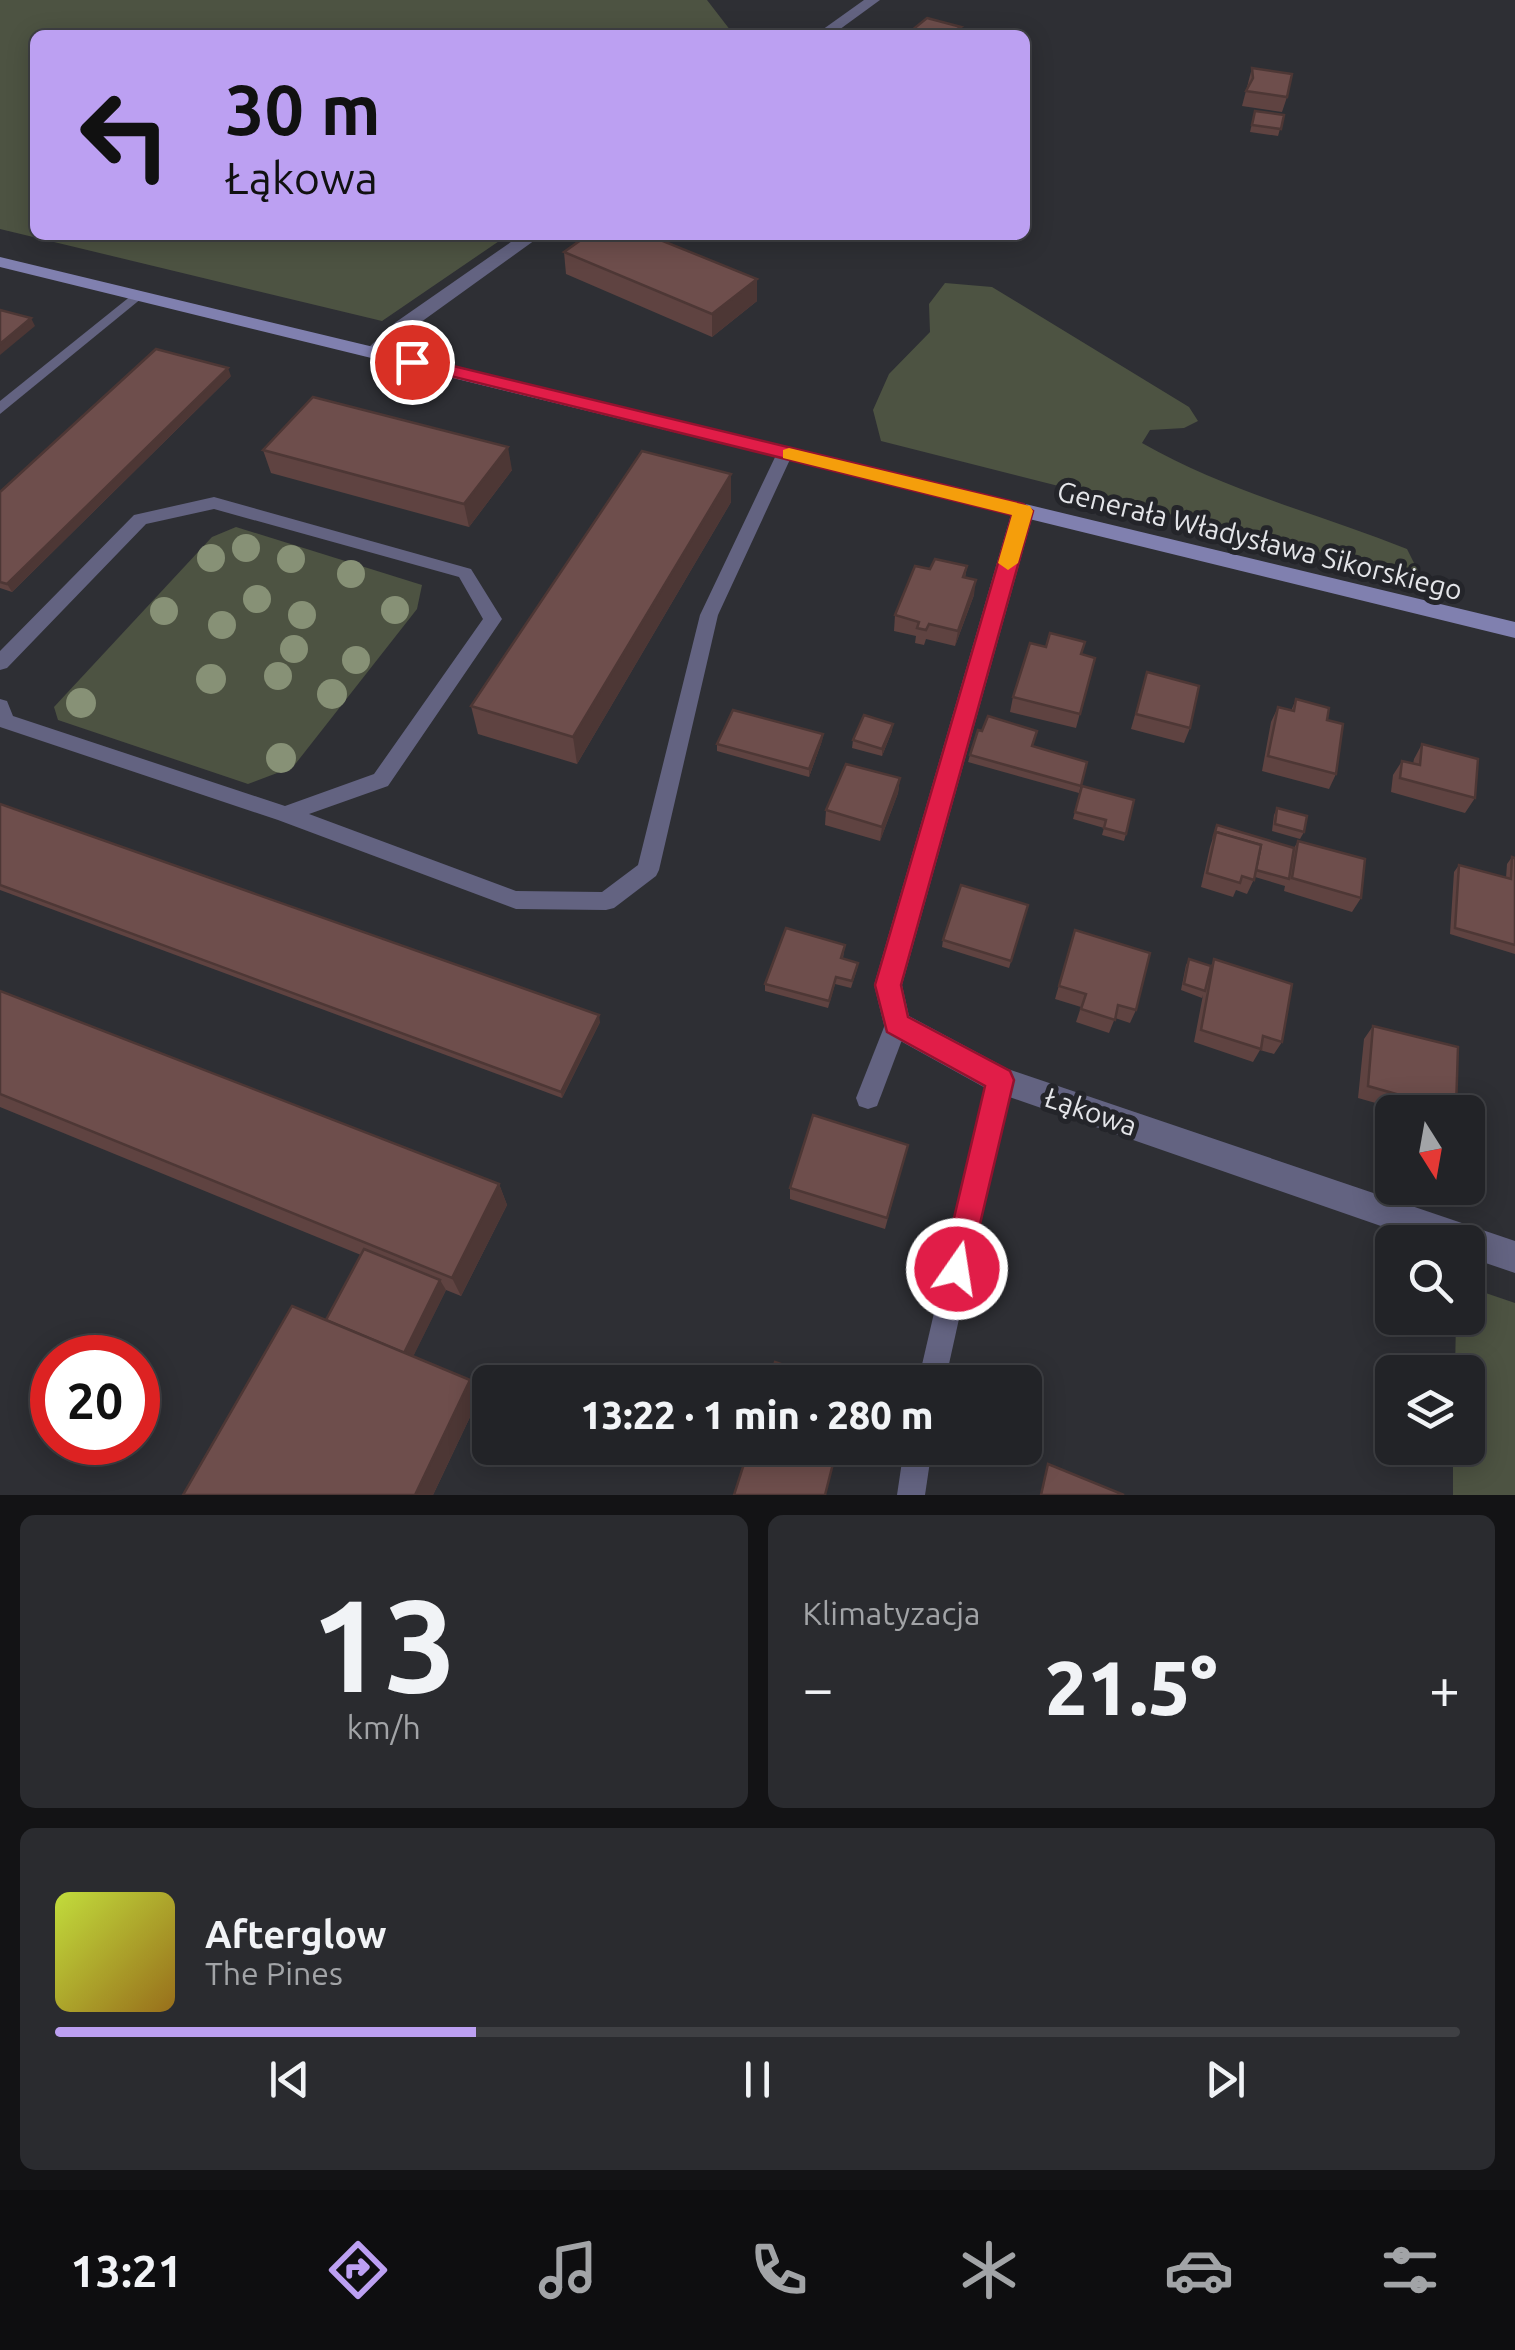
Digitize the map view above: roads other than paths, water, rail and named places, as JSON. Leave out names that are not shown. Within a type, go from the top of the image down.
[{"type":"main road","name":"Generała Władysława Sikorskiego","points":[[0,262],[1515,630]]},
{"type":"street","points":[[829,30],[874,0]]},
{"type":"street","points":[[375,352],[403,326],[525,240]]},
{"type":"street","points":[[896,1024],[888,985],[1023,511]]},
{"type":"street","name":"Łąkowa","points":[[896,1024],[1000,1080],[1515,1257]]},
{"type":"lane","points":[[0,408],[137,296]]},
{"type":"lane","points":[[0,706],[5,721],[285,814],[516,900],[606,901],[648,870],[708,615],[785,453]]},
{"type":"lane","points":[[0,662],[140,519],[214,503],[465,573],[493,618],[381,780],[285,814]]},
{"type":"lane","points":[[868,1098],[896,1024]]},
{"type":"lane","points":[[934,1365],[1000,1080]]},
{"type":"lane","points":[[912,1495],[916,1465]]}]
